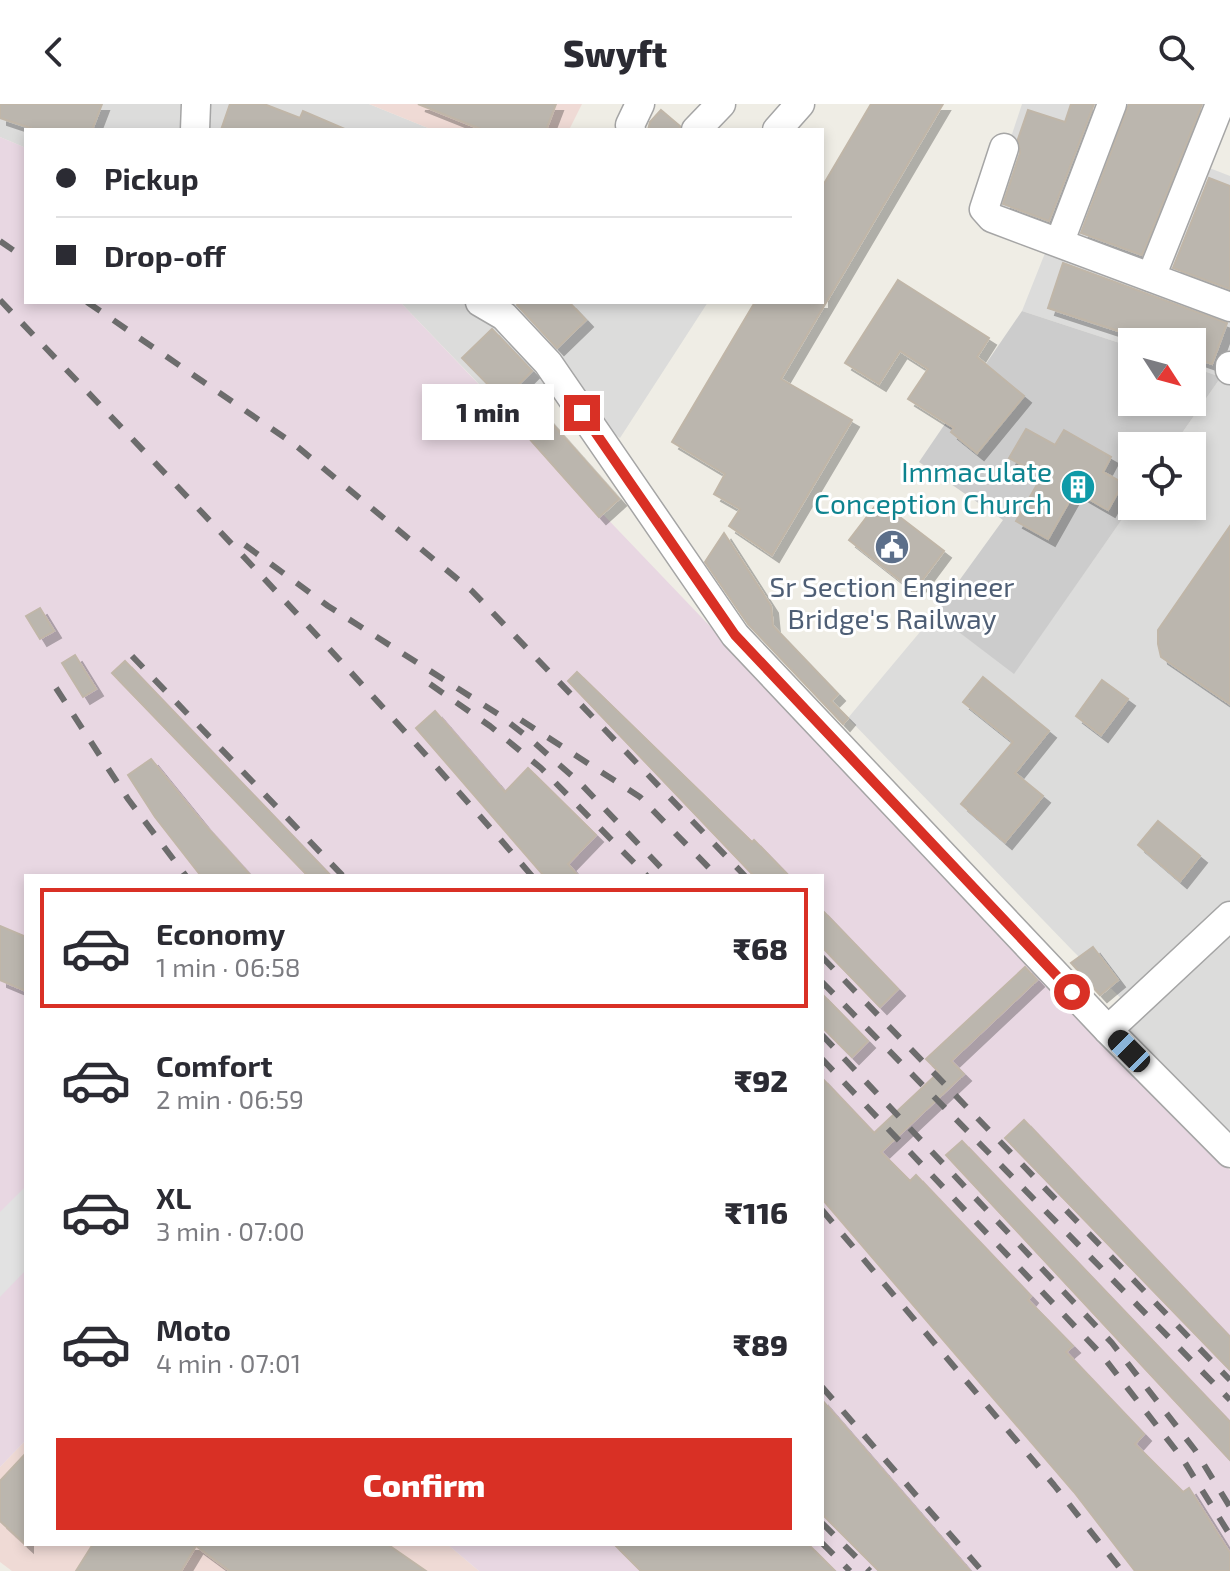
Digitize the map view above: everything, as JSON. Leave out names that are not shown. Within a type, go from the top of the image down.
[{"type":"street","points":[[195,128],[196,104]]},
{"type":"street","points":[[698,128],[721,104]]},
{"type":"street","points":[[779,128],[800,104]]},
{"type":"street","points":[[1060,241],[1112,104]]},
{"type":"street","points":[[1151,277],[1220,104]]},
{"type":"street","points":[[1004,148],[984,209],[987,214],[1230,307]]},
{"type":"street","points":[[483,304],[504,316],[548,363],[735,635],[1108,1030],[1224,1134]]},
{"type":"street","points":[[1108,1030],[1224,934]]},
{"type":"shaded area","points":[[0,104],[369,104],[428,128],[24,128],[24,147],[0,137]]},
{"type":"shaded area","points":[[369,104],[582,104],[570,128],[428,128]]},
{"type":"shaded area","points":[[1022,104],[1215,104],[1194,162],[1230,176],[1230,1148],[1122,1032],[1140,1017],[848,718],[935,614],[1014,673],[1121,520],[1206,520],[1206,432],[1183,432],[1194,416],[1206,416],[1206,399],[1221,377],[1206,372],[1206,328],[1118,328],[1118,342],[1022,311],[1047,248],[981,228]]},
{"type":"shaded area","points":[[0,137],[24,147],[24,304],[402,304],[1230,1170],[1230,1571],[479,1571],[449,1546],[824,1546],[824,874],[24,874],[24,1442],[0,1467]]},
{"type":"shaded area","points":[[402,304],[707,304],[620,438],[536,386],[503,409]]},
{"type":"shaded area","points":[[1022,311],[1118,342],[1118,416],[1194,416],[1183,432],[1118,432],[1118,520],[1122,520],[1014,674],[935,614],[1003,520],[919,462]]},
{"type":"shaded area","points":[[1206,372],[1221,377],[1206,399]]},
{"type":"shaded area","points":[[24,1188],[24,1272],[0,1297],[0,1212]]},
{"type":"shaded area","points":[[24,1442],[24,1546],[449,1546],[479,1571],[12,1571],[0,1562],[0,1467]]},
{"type":"building","points":[[0,104],[102,104],[93,128],[30,128],[0,118]]},
{"type":"building","points":[[230,104],[264,104],[300,118],[303,111],[342,128],[222,128]]},
{"type":"building","points":[[418,104],[556,104],[547,128],[478,128]]},
{"type":"building","points":[[871,104],[943,104],[781,379],[852,420],[772,555],[729,526],[740,509],[714,494],[725,474],[672,442],[754,304],[824,304],[824,184]]},
{"type":"building","points":[[1071,104],[1094,104],[1049,221],[1003,204],[1020,153],[1018,139],[1028,110],[1065,122]]},
{"type":"building","points":[[1129,104],[1202,104],[1142,255],[1081,233]]},
{"type":"building","points":[[661,110],[680,126],[648,128]]},
{"type":"building","points":[[1209,178],[1230,186],[1230,289],[1173,268]]},
{"type":"building","points":[[1063,263],[1227,323],[1212,364],[1206,362],[1206,328],[1118,328],[1118,331],[1048,308]]},
{"type":"building","points":[[898,280],[989,338],[977,357],[1024,396],[977,453],[951,432],[954,428],[908,399],[928,369],[900,351],[879,384],[845,363]]},
{"type":"building","points":[[571,304],[586,320],[557,348],[517,305]]},
{"type":"building","points":[[492,329],[532,371],[518,385],[619,499],[599,517],[511,418],[516,413],[462,358]]},
{"type":"building","name":"Immaculate Conception Church","points":[[1026,429],[1055,445],[1064,430],[1111,457],[1103,472],[1118,480],[1118,492],[1108,510],[1075,491],[1048,539],[1016,521],[1042,476],[1009,458]]},
{"type":"building","points":[[879,501],[944,551],[914,591],[849,540]]},
{"type":"building","points":[[1230,526],[1230,704],[1161,657],[1158,630]]},
{"type":"building","points":[[724,533],[771,606],[773,626],[838,694],[831,701],[848,718],[843,724],[748,624],[705,562]]},
{"type":"building","points":[[40,608],[54,631],[40,639],[26,616]]},
{"type":"building","points":[[75,655],[96,689],[83,697],[62,663]]},
{"type":"building","points":[[125,661],[329,874],[306,874],[112,673]]},
{"type":"building","points":[[577,672],[787,874],[752,874],[568,681]]},
{"type":"building","points":[[983,677],[1049,731],[1015,773],[1043,796],[1005,842],[961,804],[1013,742],[963,702]]},
{"type":"building","points":[[1102,680],[1128,699],[1101,735],[1076,716]]},
{"type":"building","points":[[435,711],[505,792],[528,768],[596,835],[568,864],[576,874],[542,874],[416,728]]},
{"type":"building","points":[[151,759],[249,874],[199,874],[155,817],[128,775]]},
{"type":"building","points":[[1158,821],[1200,856],[1180,881],[1138,845]]},
{"type":"building","points":[[824,912],[898,989],[880,1007],[824,949]]},
{"type":"building","points":[[0,926],[24,936],[24,990],[0,980]]},
{"type":"building","points":[[1093,947],[1118,980],[1100,995],[1071,963]]},
{"type":"building","points":[[1025,967],[1037,980],[951,1061],[964,1074],[881,1152],[910,1181],[916,1175],[1031,1296],[1028,1300],[1073,1346],[1066,1352],[1144,1434],[1135,1444],[1183,1492],[1189,1488],[1230,1553],[1230,1571],[1135,1571],[1074,1492],[824,1201],[824,1080],[874,1133],[939,1072],[926,1059]]},
{"type":"building","points":[[824,996],[868,1041],[852,1057],[824,1029]]},
{"type":"building","points":[[1024,1120],[1230,1337],[1230,1370],[1005,1138]]},
{"type":"building","points":[[962,1141],[1230,1422],[1230,1460],[946,1155]]},
{"type":"building","points":[[824,1402],[970,1571],[879,1571],[824,1516]]},
{"type":"building","points":[[24,1455],[24,1543],[0,1521],[0,1481]]},
{"type":"building","points":[[92,1546],[196,1546],[181,1571],[76,1571]]},
{"type":"building","points":[[196,1546],[390,1546],[426,1571],[230,1571]]},
{"type":"building","points":[[616,1546],[810,1546],[835,1571],[641,1571]]},
{"type":"railway","points":[[0,241],[24,258]]},
{"type":"railway","points":[[0,300],[203,513],[530,874]]},
{"type":"railway","points":[[90,304],[294,444],[472,591],[743,874]]},
{"type":"railway","points":[[245,545],[328,606],[498,714],[580,783],[667,874]]},
{"type":"railway","points":[[132,656],[341,874]]},
{"type":"railway","points":[[430,684],[490,726],[541,768],[645,874]]},
{"type":"railway","points":[[56,688],[128,799],[184,874]]},
{"type":"railway","points":[[521,720],[640,797],[715,874]]},
{"type":"railway","points":[[824,959],[1230,1380]]},
{"type":"railway","points":[[824,984],[1230,1400]]},
{"type":"railway","points":[[824,1037],[1112,1343],[1195,1450],[1230,1507]]},
{"type":"railway","points":[[824,1061],[1101,1354],[1182,1458],[1230,1535]]},
{"type":"railway","points":[[824,1212],[1054,1485],[1122,1571]]},
{"type":"railway","points":[[824,1389],[982,1571]]},
{"type":"railway","points":[[824,1525],[870,1571]]},
{"type":"railway","points":[[824,1545],[850,1571]]},
{"type":"place","name":"Immaculate Conception Church","points":[[1078,487]]},
{"type":"place","name":"Sr Section Engineer Bridge's Railway","points":[[892,547]]},
{"type":"route","points":[[582,413],[735,635],[1072,992]]}]
